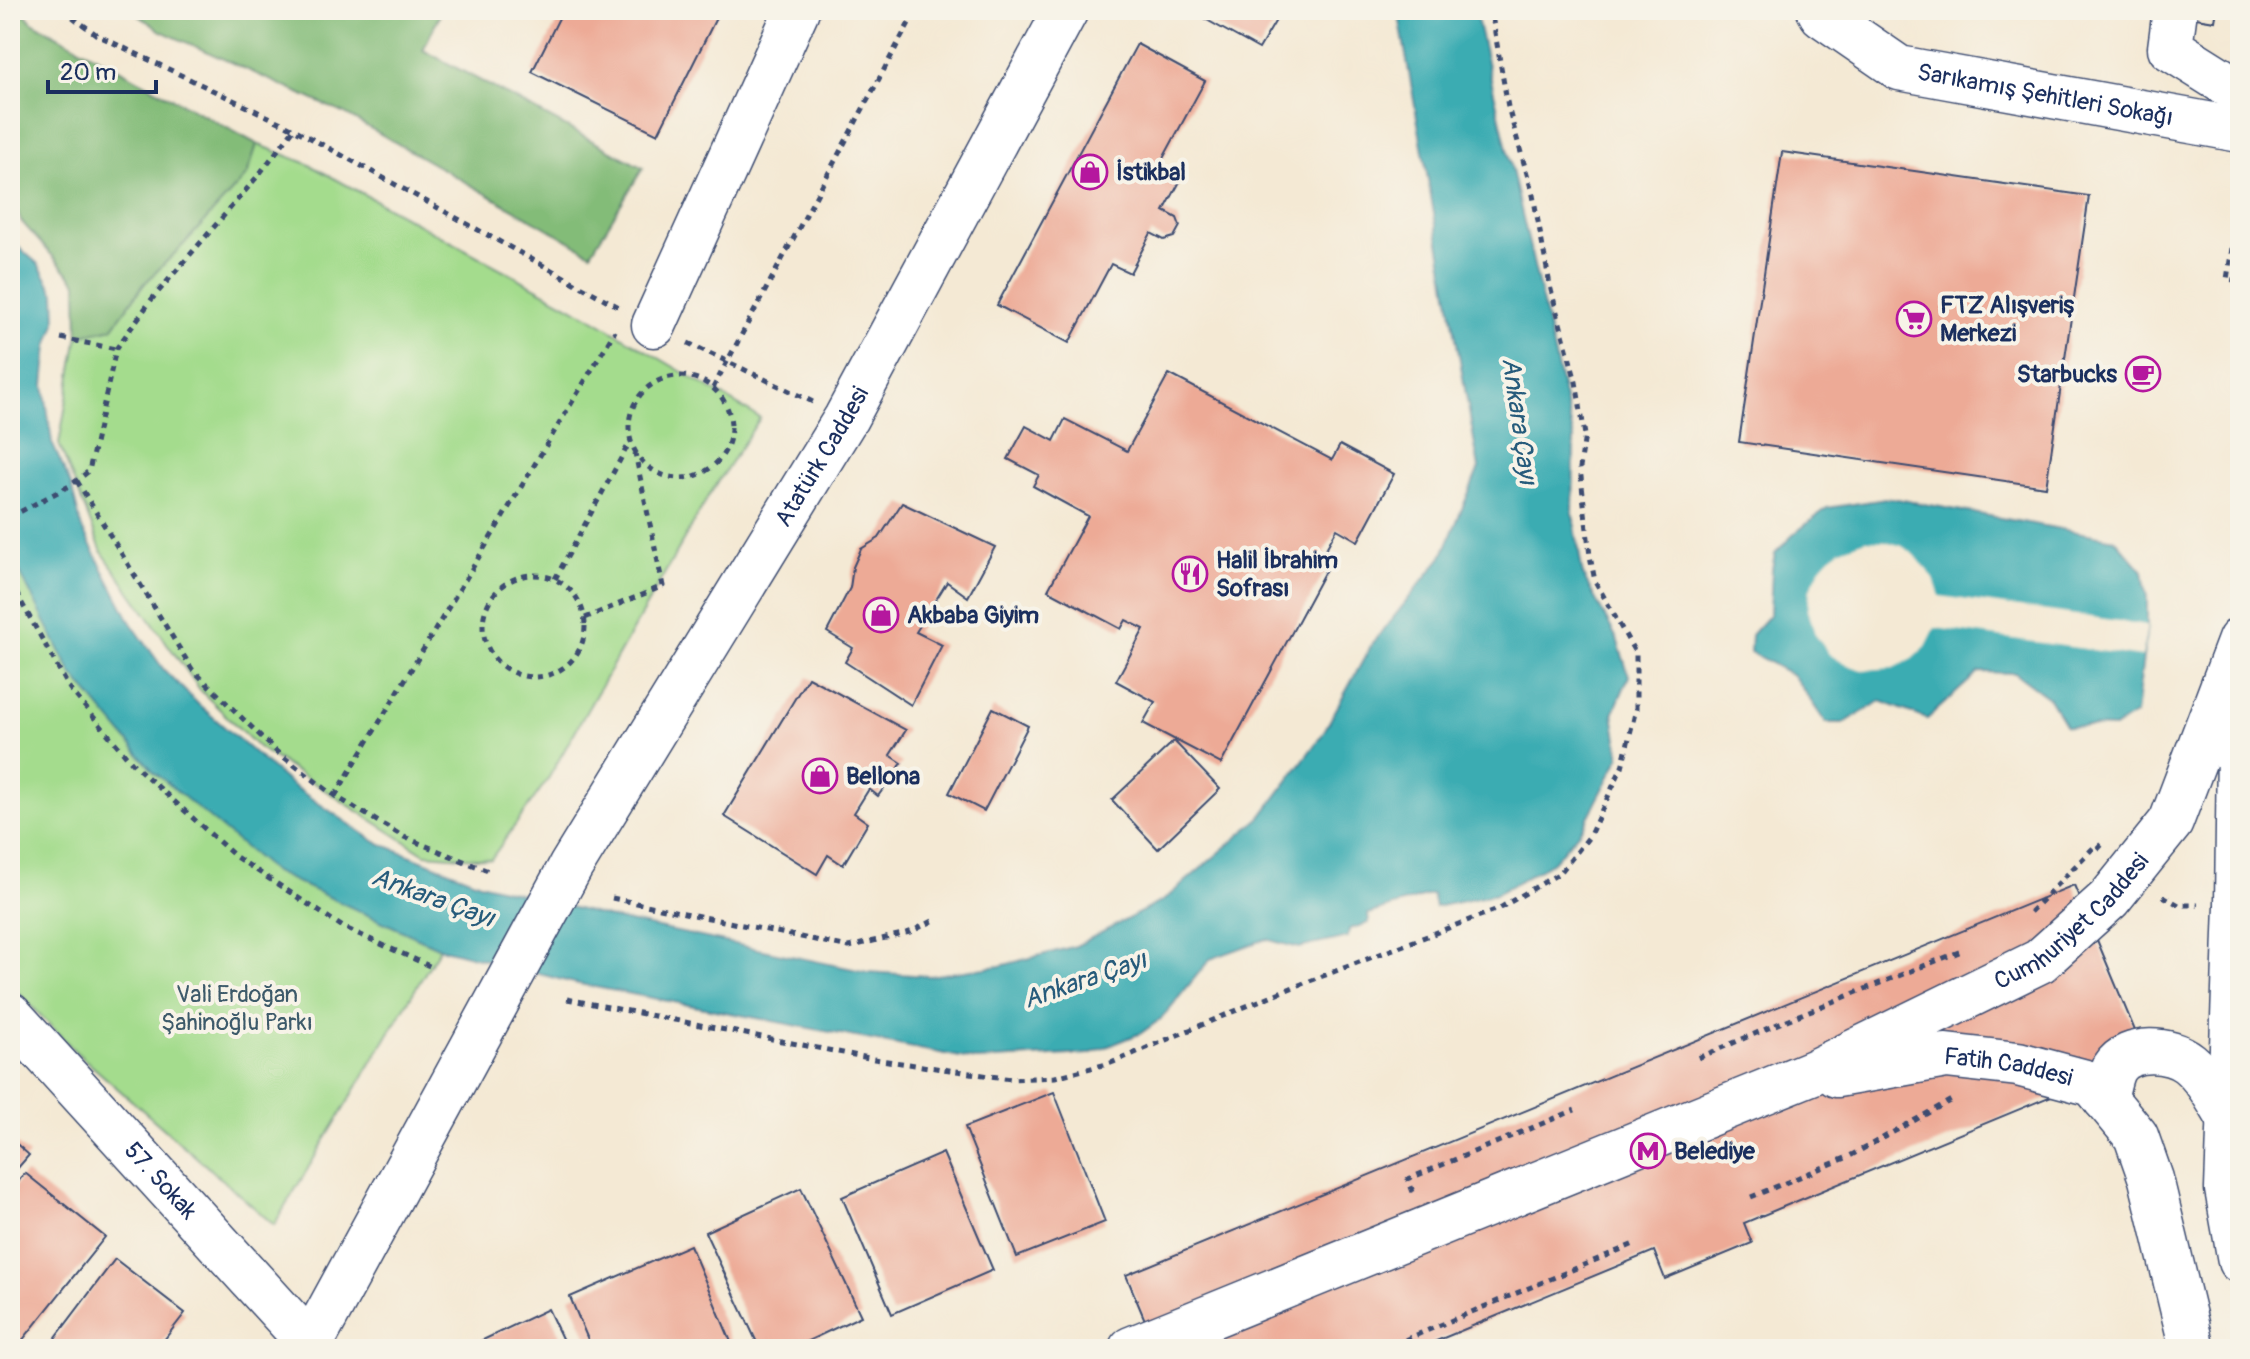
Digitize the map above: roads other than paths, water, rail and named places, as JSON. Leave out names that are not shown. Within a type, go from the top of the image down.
[{"type":"main road","points":[[641,318],[797,10]]},
{"type":"main road","name":"Atatürk Caddesi","points":[[310,1348],[557,892],[846,418],[1066,10]]},
{"type":"main road","name":"Sarıkamış Şehitleri Sokağı","points":[[1819,10],[1899,68],[2240,130]]},
{"type":"main road","points":[[2175,10],[2170,48],[2240,92]]},
{"type":"main road","name":"Cumhuriyet Caddesi","points":[[1780,1086],[2040,961],[2109,899],[2171,822],[2240,640]]},
{"type":"main road","points":[[2240,659],[2237,905],[2227,1189],[2240,1261]]},
{"type":"main road","name":"57. Sokak","points":[[10,1015],[310,1348]]},
{"type":"main road","points":[[2105,1099],[2115,1066],[2133,1054],[2163,1051],[2188,1062],[2209,1086],[2230,1120]]},
{"type":"main road","name":"Fatih Caddesi","points":[[1780,1086],[1946,1056],[2018,1064],[2093,1084],[2136,1136],[2164,1226],[2192,1349]]},
{"type":"main road","points":[[1131,1349],[1780,1086]]},
{"type":"water","name":"Ankara Çayı","points":[[1398,10],[1475,10],[1574,439],[1573,514],[1583,576],[1617,639],[1629,676],[1613,714],[1620,757],[1583,827],[1553,862],[1496,894],[1435,907],[1432,894],[1368,914],[1369,923],[1349,929],[1348,937],[1299,948],[1266,939],[1210,959],[1162,1018],[1141,1033],[1089,1054],[976,1060],[574,983],[440,948],[274,872],[153,771],[72,674],[14,561],[10,545],[10,240],[38,264],[55,293],[56,323],[48,346],[44,385],[52,443],[71,485],[82,529],[131,623],[164,670],[198,704],[290,784],[376,842],[480,883],[611,918],[867,972],[929,976],[1000,966],[1076,946],[1164,900],[1261,817],[1322,735],[1372,644],[1442,557],[1479,468]]},
{"type":"water","points":[[1892,498],[2115,539],[2143,571],[2147,598],[2147,625],[2136,714],[2114,728],[2066,726],[2049,698],[2015,673],[1979,672],[1927,719],[1881,701],[1844,723],[1826,723],[1793,675],[1750,652],[1751,635],[1770,614],[1775,553],[1827,508]]},
{"type":"place","name":"İstikbal","points":[[1090,172]]},
{"type":"place","name":"FTZ Alışveriş Merkezi","points":[[1914,319]]},
{"type":"place","name":"Starbucks","points":[[2143,374]]},
{"type":"place","name":"Halil İbrahim Sofrası","points":[[1190,574]]},
{"type":"place","name":"Akbaba Giyim","points":[[881,615]]},
{"type":"place","name":"Bellona","points":[[820,776]]},
{"type":"place","name":"Belediye","points":[[1648,1151]]},
{"type":"park label","name":"Vali Erdoğan Şahinoğlu Parkı","points":[[237,1008]]}]
